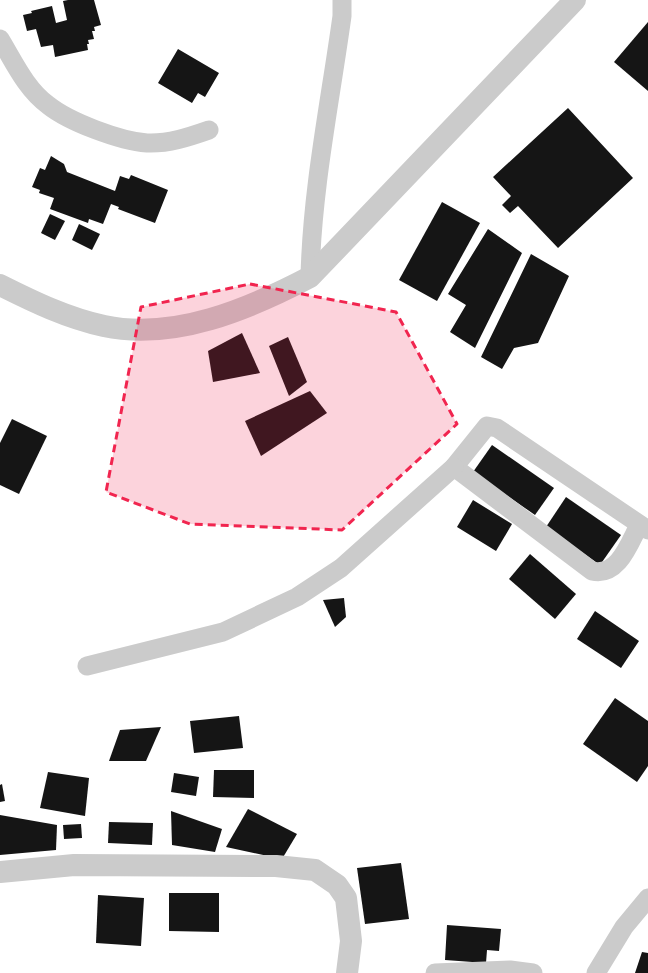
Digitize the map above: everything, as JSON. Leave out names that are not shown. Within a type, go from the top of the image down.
[{"type":"street","points":[[310,277],[311,230],[320,154],[342,16],[342,0]]},
{"type":"street","points":[[0,285],[36,304],[70,317],[105,326],[158,330],[188,326],[266,300],[310,277],[575,0]]},
{"type":"street","points":[[0,39],[35,93],[48,105],[77,122],[101,131],[146,143],[185,139],[209,130]]},
{"type":"street","points":[[87,666],[223,632],[297,597],[341,568],[454,467],[487,426],[497,428],[571,477],[643,528],[622,557],[611,569],[600,573],[592,571],[454,467]]},
{"type":"street","points":[[0,872],[74,865],[276,866],[315,870],[337,885],[346,898],[351,941],[347,973]]},
{"type":"street","points":[[596,973],[624,927],[648,898]]},
{"type":"street","points":[[435,973],[510,970],[533,973]]},
{"type":"highlighted area","points":[[250,284],[396,312],[457,424],[342,530],[190,524],[106,492],[141,307]]},
{"type":"building","points":[[94,0],[101,25],[94,27],[95,31],[92,31],[94,39],[88,40],[88,50],[55,57],[53,45],[41,47],[36,29],[27,31],[23,15],[32,13],[31,11],[52,6],[56,23],[67,20],[63,1]]},
{"type":"building","points":[[648,22],[648,91],[614,62]]},
{"type":"building","points":[[178,49],[219,73],[205,97],[198,93],[192,103],[158,83]]},
{"type":"building","points":[[568,108],[633,178],[558,248],[518,206],[510,213],[502,205],[511,196],[493,177]]},
{"type":"building","points":[[51,156],[64,164],[67,172],[115,191],[120,176],[129,179],[131,175],[168,190],[155,223],[118,209],[119,207],[111,204],[103,224],[89,219],[88,223],[50,209],[54,198],[39,193],[40,190],[32,187],[40,168],[45,170]]},
{"type":"building","points":[[442,202],[480,223],[437,301],[399,280]]},
{"type":"building","points":[[50,214],[65,221],[55,240],[41,233]]},
{"type":"building","points":[[79,224],[100,234],[92,250],[72,240]]},
{"type":"building","points":[[488,229],[522,253],[475,348],[450,332],[466,305],[448,294]]},
{"type":"building","points":[[531,254],[569,276],[538,343],[514,348],[502,369],[481,357]]},
{"type":"building","points":[[242,333],[260,373],[213,382],[208,351]]},
{"type":"building","points":[[288,337],[307,382],[289,396],[269,346]]},
{"type":"building","points":[[310,391],[327,413],[261,456],[245,421]]},
{"type":"building","points":[[12,419],[47,436],[19,494],[0,485],[0,443]]},
{"type":"building","points":[[492,445],[554,488],[535,515],[473,472]]},
{"type":"building","points":[[566,497],[621,535],[600,565],[546,527]]},
{"type":"building","points":[[473,500],[512,524],[496,551],[457,527]]},
{"type":"building","points":[[530,554],[576,594],[555,619],[509,579]]},
{"type":"building","points":[[344,598],[346,617],[335,627],[323,600]]},
{"type":"building","points":[[595,611],[639,641],[621,668],[577,639]]},
{"type":"building","points":[[615,698],[648,721],[648,766],[637,782],[583,744]]},
{"type":"building","points":[[239,716],[243,748],[194,753],[190,721]]},
{"type":"building","points":[[161,727],[146,761],[109,761],[120,730]]},
{"type":"building","points":[[214,770],[254,770],[254,798],[213,797]]},
{"type":"building","points":[[48,772],[89,778],[85,816],[40,808]]},
{"type":"building","points":[[174,773],[199,777],[196,796],[171,792]]},
{"type":"building","points":[[2,784],[5,801],[0,802],[0,785]]},
{"type":"building","points":[[248,809],[297,834],[282,859],[226,847]]},
{"type":"building","points":[[171,811],[222,829],[215,852],[172,845]]},
{"type":"building","points":[[0,815],[57,825],[56,850],[0,855]]},
{"type":"building","points":[[109,822],[153,823],[152,845],[108,843]]},
{"type":"building","points":[[81,824],[82,838],[64,839],[63,825]]},
{"type":"building","points":[[401,863],[409,919],[365,924],[357,868]]},
{"type":"building","points":[[169,893],[219,893],[219,932],[169,931]]},
{"type":"building","points":[[98,895],[144,898],[141,946],[96,943]]},
{"type":"building","points":[[447,925],[501,929],[499,951],[487,950],[486,963],[445,960]]},
{"type":"building","points":[[642,952],[648,953],[648,973],[635,973]]}]
